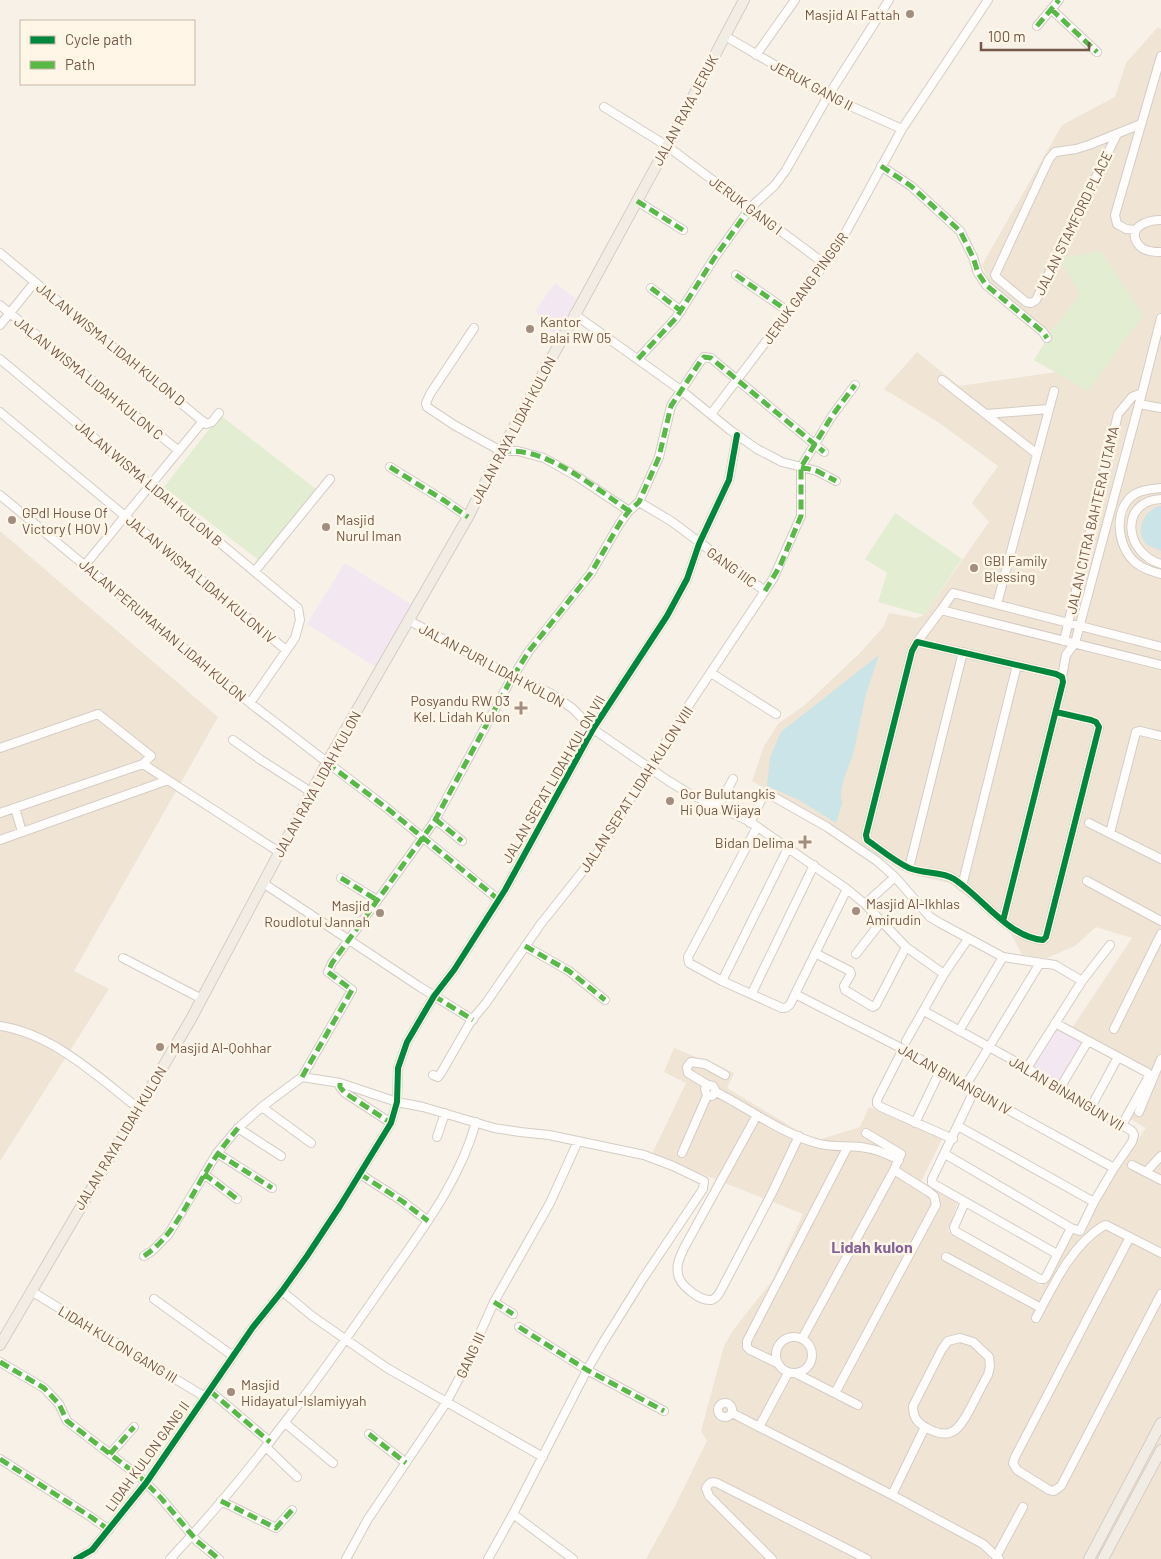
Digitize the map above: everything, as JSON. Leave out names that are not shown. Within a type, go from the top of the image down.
[{"type":"main road","name":"JALAN RAYA JERUK","points":[[627,220],[744,0]]},
{"type":"main road","name":"JALAN RAYA LIDAH KULON","points":[[0,1345],[202,999],[327,762],[468,517],[574,314],[627,220]]},
{"type":"main road","points":[[1089,1559],[1161,1423]]},
{"type":"main road","points":[[1103,1559],[1161,1450]]},
{"type":"street","points":[[756,55],[795,0]]},
{"type":"street","points":[[638,360],[663,334],[681,311],[715,256],[750,208],[775,185],[786,170],[828,96],[889,0]]},
{"type":"street","name":"JERUK GANG PINGGIR","points":[[711,414],[825,264],[847,230],[902,129],[988,0]]},
{"type":"street","points":[[1038,26],[1059,0]]},
{"type":"street","points":[[1051,10],[1097,52]]},
{"type":"street","name":"JERUK GANG II","points":[[725,36],[828,96],[902,129]]},
{"type":"street","name":"JALAN STAMFORD PLACE","points":[[1136,230],[1126,229],[1117,224],[1115,215],[1161,56]]},
{"type":"street","name":"JERUK GANG I","points":[[604,107],[667,146],[825,264]]},
{"type":"street","name":"JALAN STAMFORD PLACE","points":[[1117,134],[1036,300],[1031,303],[1026,302],[995,275],[1049,159],[1055,152],[1060,150],[1076,149],[1141,124]]},
{"type":"street","points":[[881,166],[915,189],[960,231],[973,257],[978,273],[986,285],[1043,332],[1047,338]]},
{"type":"street","points":[[637,201],[683,230]]},
{"type":"street","points":[[1161,220],[1148,222],[1138,227],[1135,238],[1141,248],[1148,251],[1161,252]]},
{"type":"street","name":"JALAN WISMA LIDAH KULON D","points":[[0,253],[204,421]]},
{"type":"street","points":[[736,274],[789,312]]},
{"type":"street","points":[[0,325],[35,282]]},
{"type":"street","points":[[651,288],[681,311]]},
{"type":"street","name":"JALAN WISMA LIDAH KULON C","points":[[0,305],[179,451]]},
{"type":"street","points":[[574,314],[682,391],[737,435],[757,448],[782,462],[829,476],[836,481]]},
{"type":"street","name":"JALAN CITRA BAHTERA UTAMA","points":[[1003,921],[1056,712],[1063,682],[1062,677],[1066,655],[1075,643],[1080,626],[1134,419],[1140,404],[1161,318]]},
{"type":"street","points":[[474,328],[430,394],[426,403],[430,410],[501,451],[518,451],[544,458],[578,477],[629,511]]},
{"type":"street","points":[[144,1256],[152,1251],[168,1234],[204,1174],[238,1128],[302,1077],[352,992],[352,987],[330,974],[328,970],[435,820],[529,651],[591,573],[615,531],[629,511],[639,502],[660,457],[671,406],[704,357],[711,358],[738,379],[824,452]]},
{"type":"street","name":"JALAN WISMA LIDAH KULON B","points":[[0,359],[298,608],[300,620],[297,632],[286,650]]},
{"type":"street","points":[[942,380],[1037,454]]},
{"type":"street","points":[[800,467],[855,385]]},
{"type":"street","points":[[998,604],[1054,391]]},
{"type":"street","name":"JALAN CITRA BAHTERA UTAMA","points":[[1064,641],[1118,414],[1132,397],[1142,393]]},
{"type":"street","points":[[1140,404],[1161,408]]},
{"type":"street","points":[[986,414],[1049,409]]},
{"type":"street","name":"JALAN WISMA LIDAH KULON IV","points":[[0,412],[286,650]]},
{"type":"street","points":[[85,565],[204,421],[206,424],[210,424],[219,413]]},
{"type":"street","name":"JALAN SEPAT LIDAH KULON VII","points":[[282,1291],[335,1214],[391,1123],[397,1102],[398,1068],[402,1053],[417,1024],[499,900],[593,730],[667,616],[687,579],[699,544],[729,480],[737,435]]},
{"type":"street","points":[[390,467],[468,517]]},
{"type":"street","name":"JALAN SEPAT LIDAH KULON VIII","points":[[432,1075],[438,1077],[441,1073],[472,1020],[525,946],[598,852],[649,768],[765,592],[780,566],[801,516],[800,467]]},
{"type":"street","points":[[256,571],[330,479]]},
{"type":"street","points":[[1161,488],[1142,490],[1132,495],[1122,509],[1120,527],[1124,549],[1136,563],[1161,574]]},
{"type":"street","name":"JALAN PERUMAHAN LIDAH KULON","points":[[0,495],[250,703],[327,762],[499,900]]},
{"type":"street","points":[[1161,499],[1152,499],[1144,502],[1135,512],[1131,528],[1134,544],[1143,554],[1161,564]]},
{"type":"street","name":"GANG IIIC","points":[[639,502],[671,521],[765,592]]},
{"type":"street","points":[[1056,712],[1091,720],[1096,722],[1099,727],[1046,937],[1042,940],[1036,940],[1013,929],[953,878],[909,868],[867,840],[866,835],[912,651],[953,593],[1161,647]]},
{"type":"street","points":[[941,610],[1161,665]]},
{"type":"street","name":"JALAN PURI LIDAH KULON","points":[[408,620],[513,677],[562,700],[593,730],[649,768],[688,793],[754,825],[847,889],[865,904],[906,947],[944,974]]},
{"type":"street","points":[[917,642],[1056,674],[1062,677]]},
{"type":"street","points":[[250,703],[286,650]]},
{"type":"street","points":[[909,868],[963,652]]},
{"type":"street","points":[[962,886],[1018,665]]},
{"type":"street","points":[[711,673],[776,714]]},
{"type":"street","points":[[0,748],[98,714],[151,756],[142,764],[0,814]]},
{"type":"street","points":[[1110,832],[1134,735],[1138,731],[1161,736]]},
{"type":"street","points":[[233,740],[312,792]]},
{"type":"street","points":[[142,764],[280,852]]},
{"type":"street","points":[[718,806],[733,779]]},
{"type":"street","points":[[0,838],[22,832],[168,780]]},
{"type":"street","points":[[847,889],[788,1007],[784,1008],[722,981],[694,967],[687,959],[754,825],[764,796],[768,795],[827,827],[877,860],[895,877],[930,917],[1002,957],[1050,964],[1061,968],[1082,981]]},
{"type":"street","points":[[15,808],[22,832]]},
{"type":"street","points":[[435,820],[462,841]]},
{"type":"street","points":[[1089,823],[1161,859]]},
{"type":"street","points":[[722,981],[788,848]]},
{"type":"street","points":[[752,994],[814,865]]},
{"type":"street","points":[[865,904],[895,877]]},
{"type":"street","points":[[342,878],[377,900]]},
{"type":"street","points":[[1087,882],[1161,921]]},
{"type":"street","points":[[263,883],[472,1020]]},
{"type":"street","points":[[856,954],[881,922]]},
{"type":"street","points":[[1114,1029],[1158,950],[1161,934]]},
{"type":"street","points":[[953,1139],[881,1107],[877,1102],[905,1045],[944,974],[968,939]]},
{"type":"street","points":[[1026,1068],[1082,981],[1110,945]]},
{"type":"street","points":[[525,946],[568,971],[605,1000]]},
{"type":"street","points":[[815,953],[850,971],[851,974],[844,986],[845,990],[873,1007],[876,1005],[906,947]]},
{"type":"street","points":[[959,1030],[1002,957]]},
{"type":"street","points":[[123,958],[202,999]]},
{"type":"street","points":[[966,1085],[1040,963]]},
{"type":"street","name":"JALAN BINANGUN IV","points":[[795,994],[905,1045],[940,1071],[1114,1168]]},
{"type":"street","name":"JALAN BINANGUN VII","points":[[924,1011],[1026,1068],[1132,1131],[1134,1135],[1132,1142],[1094,1202],[1082,1230],[1074,1229]]},
{"type":"street","points":[[1055,1023],[1147,1072],[1149,1075],[1122,1125]]},
{"type":"street","points":[[0,1026],[35,1036],[53,1045],[138,1108]]},
{"type":"street","points":[[1060,1088],[1088,1041]]},
{"type":"street","points":[[1091,1107],[1118,1057]]},
{"type":"street","points":[[1139,1112],[1161,1059]]},
{"type":"street","points":[[725,1076],[705,1064],[691,1062],[687,1067],[688,1073],[715,1087],[716,1092],[799,1136],[822,1145],[847,1148],[866,1147],[899,1160]]},
{"type":"street","points":[[915,1123],[940,1071]]},
{"type":"street","points":[[302,1077],[340,1083],[397,1102],[445,1113],[494,1128],[549,1135],[644,1155],[696,1176],[705,1183],[703,1189],[642,1280],[587,1370],[488,1559]]},
{"type":"street","points":[[340,1083],[340,1087],[345,1093],[391,1123]]},
{"type":"street","points":[[682,1153],[707,1096],[704,1089],[708,1085]]},
{"type":"street","points":[[974,1091],[953,1139],[932,1179],[932,1183],[1057,1254]]},
{"type":"street","points":[[707,1096],[712,1096],[716,1092]]},
{"type":"street","points":[[262,1107],[311,1143]]},
{"type":"street","points":[[437,1138],[445,1113]]},
{"type":"street","points":[[757,1115],[688,1239],[677,1263],[680,1281],[689,1290],[698,1295],[710,1300],[715,1298],[720,1292],[772,1193],[799,1136]]},
{"type":"street","points":[[170,1559],[285,1423],[346,1340],[428,1221],[464,1158],[476,1122]]},
{"type":"street","points":[[958,1126],[1094,1202]]},
{"type":"street","points":[[238,1128],[281,1156]]},
{"type":"street","points":[[802,1339],[901,1154],[866,1133]]},
{"type":"street","name":"GANG III","points":[[346,1559],[368,1519],[446,1403],[464,1369],[494,1302],[550,1203],[578,1141]]},
{"type":"street","points":[[847,1148],[747,1341],[747,1347],[777,1363],[788,1373],[798,1374],[858,1405]]},
{"type":"street","points":[[218,1153],[272,1188]]},
{"type":"street","points":[[945,1154],[1074,1229],[1057,1254],[1046,1277],[1042,1279],[966,1238],[954,1229],[966,1202]]},
{"type":"street","points":[[1146,1172],[1161,1156]]},
{"type":"street","points":[[1132,1165],[1161,1180]]},
{"type":"street","points":[[835,1393],[936,1205],[934,1196],[930,1192],[894,1170]]},
{"type":"street","points":[[204,1174],[237,1199]]},
{"type":"street","points":[[360,1174],[402,1201],[428,1221]]},
{"type":"street","points":[[1036,1318],[1076,1250],[1106,1225],[1161,1253]]},
{"type":"street","points":[[1130,1237],[1015,1457],[1013,1463],[1017,1470],[1049,1490],[1054,1491],[1061,1486],[1161,1294]]},
{"type":"street","points":[[946,1257],[1042,1308]]},
{"type":"street","name":"LIDAH KULON GANG III","points":[[31,1291],[208,1394],[268,1444],[296,1477]]},
{"type":"street","points":[[282,1291],[312,1316],[387,1368],[543,1457]]},
{"type":"street","name":"LIDAH KULON GANG II","points":[[76,1559],[92,1550],[146,1483],[233,1356],[282,1291]]},
{"type":"street","points":[[154,1299],[233,1356]]},
{"type":"street","points":[[494,1302],[513,1314]]},
{"type":"street","points":[[519,1327],[587,1370],[664,1411]]},
{"type":"street","points":[[777,1363],[776,1354],[778,1346],[785,1339],[794,1337],[802,1339],[812,1350],[812,1358],[810,1365],[798,1374]]},
{"type":"street","points":[[960,1338],[973,1342],[989,1356],[990,1366],[988,1375],[965,1420],[959,1428],[946,1434],[938,1434],[925,1427],[913,1415],[913,1406],[942,1349],[948,1341],[954,1339],[960,1338]]},
{"type":"street","name":"LIDAH KULON GANG II","points":[[0,1362],[44,1388],[59,1404],[67,1421],[146,1483],[197,1541],[219,1559]]},
{"type":"street","points":[[759,1427],[788,1373]]},
{"type":"street","points":[[732,1413],[983,1544],[998,1557],[1023,1507]]},
{"type":"street","points":[[285,1423],[333,1463]]},
{"type":"street","points":[[110,1454],[134,1427]]},
{"type":"street","points":[[892,1495],[925,1427]]},
{"type":"street","points":[[369,1434],[406,1463]]},
{"type":"street","points":[[0,1459],[91,1516],[109,1530]]},
{"type":"street","points":[[772,1559],[709,1496],[706,1488],[709,1483],[717,1483],[867,1559]]},
{"type":"street","points":[[220,1501],[276,1528],[292,1510]]},
{"type":"street","points":[[513,1514],[574,1559]]},
{"type":"shaded area","points":[[1158,27],[1161,29],[1161,1559],[646,1559],[707,1441],[701,1431],[724,1346],[734,1329],[772,1281],[803,1214],[652,1154],[686,1083],[664,1072],[674,1048],[734,1073],[727,1088],[815,1141],[860,1127],[869,1107],[942,1139],[921,1182],[958,1202],[948,1231],[1041,1286],[1069,1233],[1084,1236],[1104,1187],[1146,1128],[1128,1118],[1149,1074],[1070,1031],[1132,938],[1096,927],[1075,946],[1047,958],[1022,955],[1011,934],[988,912],[949,883],[910,874],[752,781],[764,746],[778,724],[806,704],[859,654],[884,626],[889,613],[916,618],[924,615],[989,522],[972,503],[998,466],[938,422],[884,389],[917,352],[959,386],[1057,372],[1088,391],[1080,294],[1049,335],[991,287],[982,265],[1062,125],[1115,97],[1126,63]]},
{"type":"shaded area","points":[[555,283],[580,302],[560,337],[543,325],[536,310]]},
{"type":"shaded area","points":[[0,531],[218,717],[74,971],[109,989],[0,1161]]},
{"type":"shaded area","points":[[345,563],[417,608],[379,669],[307,624]]},
{"type":"shaded area","points":[[1056,1026],[1083,1041],[1060,1082],[1033,1067]]},
{"type":"green space","points":[[1101,251],[1143,315],[1088,391],[1034,360],[1049,335],[1080,294],[1059,258]]},
{"type":"green space","points":[[220,415],[316,489],[260,561],[164,487]]},
{"type":"green space","points":[[895,513],[962,559],[924,615],[878,602],[887,573],[865,559]]},
{"type":"water","points":[[1161,506],[1161,551],[1146,544],[1141,533],[1141,527],[1146,515]]},
{"type":"water","points":[[879,655],[866,694],[853,755],[844,778],[841,792],[842,804],[836,823],[799,800],[767,786],[770,758],[781,732]]},
{"type":"marked path","points":[[1037,26],[1059,0]]},
{"type":"marked path","points":[[1051,9],[1097,52]]},
{"type":"marked path","points":[[881,166],[911,186],[960,231],[973,257],[978,273],[986,285],[1043,332],[1047,338]]},
{"type":"marked path","points":[[637,201],[683,230]]},
{"type":"marked path","points":[[638,359],[676,318],[715,257],[750,208]]},
{"type":"marked path","points":[[736,275],[789,312]]},
{"type":"marked path","points":[[651,288],[681,311]]},
{"type":"marked path","points":[[302,1077],[352,990],[328,972],[332,963],[434,822],[509,683],[529,651],[591,573],[620,523],[639,502],[659,457],[671,406],[704,357],[711,358],[824,452]]},
{"type":"marked path","points":[[765,591],[780,566],[801,516],[801,467],[832,416],[855,385]]},
{"type":"marked path","points":[[501,451],[516,451],[544,458],[582,478],[629,511]]},
{"type":"marked path","points":[[390,467],[468,517]]},
{"type":"marked path","points":[[801,467],[817,471],[836,481]]},
{"type":"marked path","points":[[327,763],[388,809],[499,900]]},
{"type":"marked path","points":[[435,819],[462,841]]},
{"type":"marked path","points":[[341,878],[377,900]]},
{"type":"marked path","points":[[525,946],[569,971],[605,1000]]},
{"type":"marked path","points":[[434,996],[473,1020]]},
{"type":"marked path","points":[[340,1083],[340,1087],[345,1093],[391,1123]]},
{"type":"marked path","points":[[144,1256],[164,1239],[213,1160],[238,1128]]},
{"type":"marked path","points":[[217,1153],[272,1188]]},
{"type":"marked path","points":[[204,1174],[237,1199]]},
{"type":"marked path","points":[[360,1174],[402,1201],[428,1221]]},
{"type":"marked path","points":[[494,1302],[513,1314]]},
{"type":"marked path","points":[[519,1327],[587,1370],[664,1411]]},
{"type":"marked path","points":[[0,1362],[44,1388],[59,1404],[67,1421],[140,1477],[161,1498],[197,1541],[219,1559]]},
{"type":"marked path","points":[[210,1391],[270,1442]]},
{"type":"marked path","points":[[110,1454],[134,1427]]},
{"type":"marked path","points":[[369,1434],[406,1463]]},
{"type":"marked path","points":[[0,1459],[109,1530]]},
{"type":"marked path","points":[[221,1501],[276,1528],[292,1510]]},
{"type":"cycle path","points":[[76,1559],[92,1550],[146,1483],[253,1327],[307,1256],[391,1123],[397,1102],[398,1068],[407,1042],[434,996],[454,970],[505,890],[593,729],[667,616],[687,579],[699,544],[729,480],[737,435]]},
{"type":"cycle path","points":[[1003,921],[1063,682],[1062,677],[1056,674],[917,642],[912,651],[866,835],[867,840],[909,868],[949,876],[964,887],[996,915],[1007,924],[1018,932],[1043,940],[1046,937],[1099,727],[1096,722],[1091,720],[1056,712]]},
{"type":"place","name":"Masjid Al Fattah","points":[[910,14]]},
{"type":"place","name":"Kantor Balai RW 05","points":[[530,329]]},
{"type":"place","name":"GPdI House Of Victory ( HOV )","points":[[12,520]]},
{"type":"place","name":"Masjid Nurul Iman","points":[[326,527]]},
{"type":"place","name":"GBI Family Blessing","points":[[974,568]]},
{"type":"place","name":"Posyandu RW 03 Kel. Lidah Kulon","points":[[521,708]]},
{"type":"place","name":"Gor Bulutangkis Hi Qua Wijaya","points":[[670,801]]},
{"type":"place","name":"Bidan Delima","points":[[805,842]]},
{"type":"place","name":"Masjid Al-Ikhlas Amirudin","points":[[856,911]]},
{"type":"place","name":"Masjid Roudlotul Jannah","points":[[380,913]]},
{"type":"place","name":"Masjid Al-Qohhar","points":[[160,1047]]},
{"type":"place","name":"Masjid Hidayatul-Islamiyyah","points":[[231,1392]]},
{"type":"district","name":"Lidah kulon","points":[[872,1246]]}]
